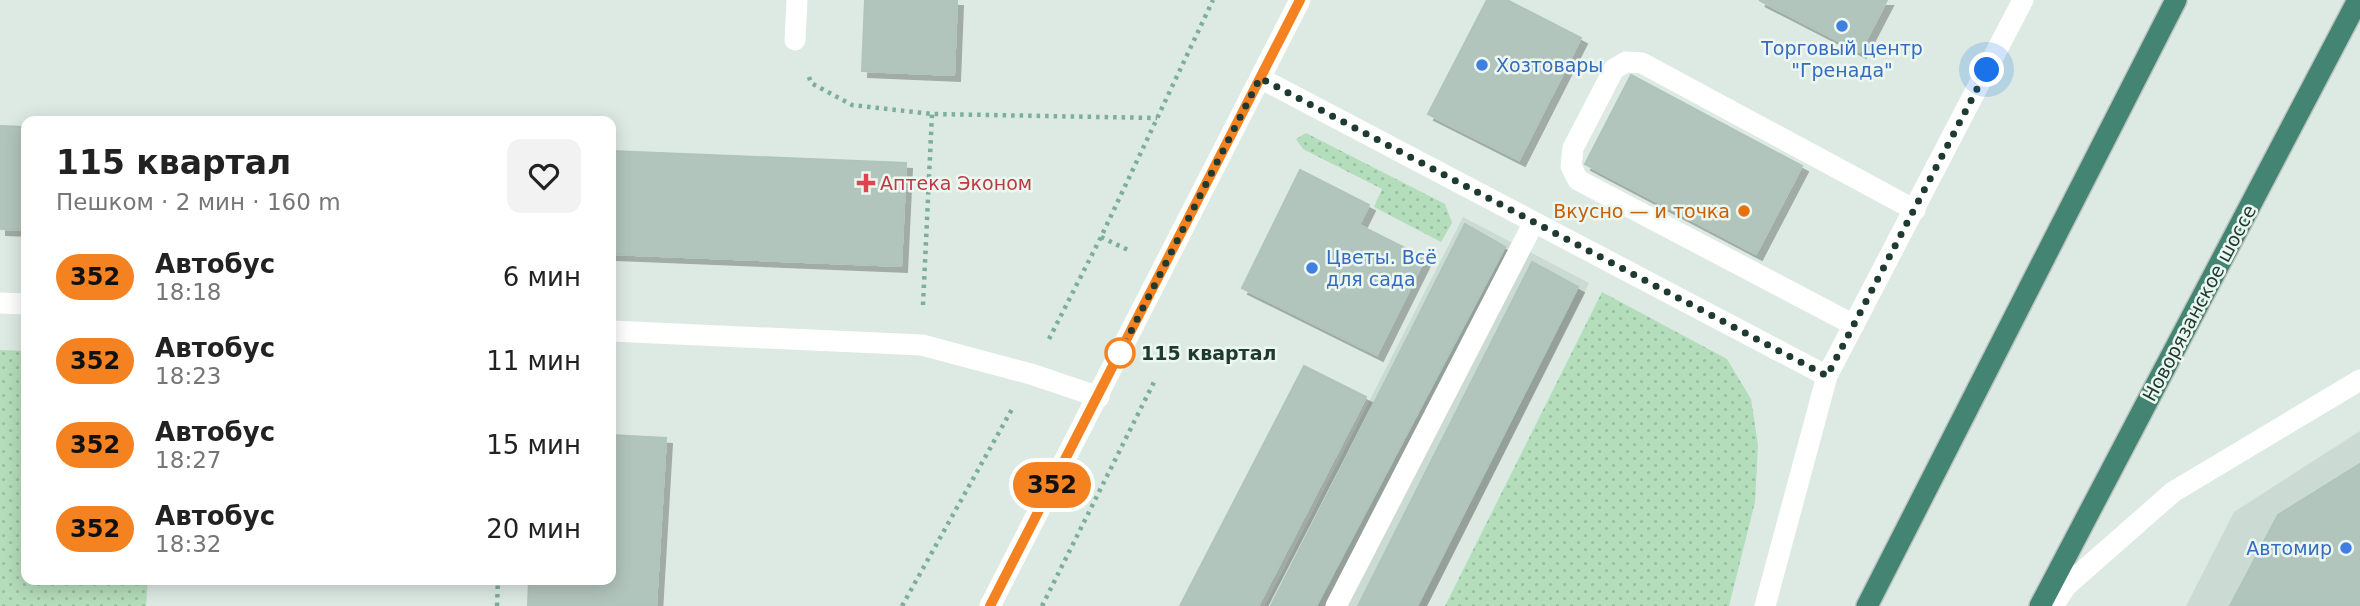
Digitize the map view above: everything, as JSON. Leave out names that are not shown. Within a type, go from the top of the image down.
[{"type":"highway","points":[[1867,606],[2176,0]]},
{"type":"highway","name":"Новорязанское шоссе","points":[[2040,606],[2358,0]]},
{"type":"street","points":[[795,40],[797,0]]},
{"type":"street","points":[[990,606],[1300,0]]},
{"type":"street","points":[[1765,606],[1827,376],[2023,0]]},
{"type":"street","points":[[1854,325],[1578,180],[1571,166],[1573,148],[1614,69],[1626,62],[1642,63],[1915,210]]},
{"type":"street","points":[[1260,78],[1827,376]]},
{"type":"street","points":[[1336,606],[1534,222]]},
{"type":"street","points":[[0,303],[21,304]]},
{"type":"street","points":[[616,331],[922,345],[1031,374],[1099,397]]},
{"type":"street","points":[[2053,606],[2066,586],[2173,492],[2360,380]]},
{"type":"path","points":[[902,606],[1031,374],[1101,237],[1213,0]]},
{"type":"path","points":[[795,40],[811,83],[852,105],[932,114],[1157,118]]},
{"type":"path","points":[[922,345],[932,114]]},
{"type":"path","points":[[1042,606],[1158,373]]},
{"type":"path","points":[[497,606],[498,585]]},
{"type":"shaded area","points":[[1463,217],[1589,283],[1427,606],[1265,606]]},
{"type":"shaded area","points":[[2360,431],[2360,606],[2186,606],[2234,512]]},
{"type":"green space","points":[[1306,133],[1445,204],[1452,223],[1441,242],[1374,207],[1382,189],[1303,149],[1296,139]]},
{"type":"green space","points":[[1602,292],[1727,359],[1751,399],[1758,445],[1755,502],[1729,606],[1445,606]]},
{"type":"green space","points":[[0,350],[21,351],[21,585],[148,585],[146,606],[0,606]]},
{"type":"building","points":[[865,0],[957,0],[954,75],[862,71]]},
{"type":"building","points":[[1487,0],[1507,0],[1581,38],[1519,160],[1428,114]]},
{"type":"building","name":"Торговый центр \"Гренада\"","points":[[1759,0],[1887,0],[1860,52]]},
{"type":"building","points":[[1631,75],[1802,166],[1756,254],[1585,164]]},
{"type":"building","points":[[0,126],[21,127],[21,230],[0,229]]},
{"type":"building","points":[[616,151],[906,163],[901,266],[616,254]]},
{"type":"building","points":[[1300,170],[1369,205],[1359,225],[1425,258],[1377,355],[1242,288]]},
{"type":"building","points":[[1465,224],[1505,247],[1316,606],[1271,606]]},
{"type":"building","points":[[1532,262],[1578,287],[1417,606],[1358,606]]},
{"type":"building","points":[[1304,366],[1366,397],[1258,606],[1180,606]]},
{"type":"building","points":[[616,435],[666,438],[656,606],[528,606],[529,585],[616,585]]},
{"type":"building","points":[[2360,464],[2360,606],[2230,606],[2278,515]]},
{"type":"bus line","name":"352","points":[[990,606],[1300,0]]},
{"type":"place","name":"Торговый центр \"Гренада\"","points":[[1842,26]]},
{"type":"place","name":"Хозтовары","points":[[1482,65]]},
{"type":"place","name":"Аптека Эконом","points":[[866,183]]},
{"type":"place","name":"Вкусно — и точка","points":[[1744,211]]},
{"type":"place","name":"Цветы. Всё для сада","points":[[1312,268]]},
{"type":"place","name":"115 квартал","points":[[1120,353]]},
{"type":"place","name":"Автомир","points":[[2346,548]]},
{"type":"route","points":[[1120,353],[1260,78],[1827,376],[1987,70]]}]
